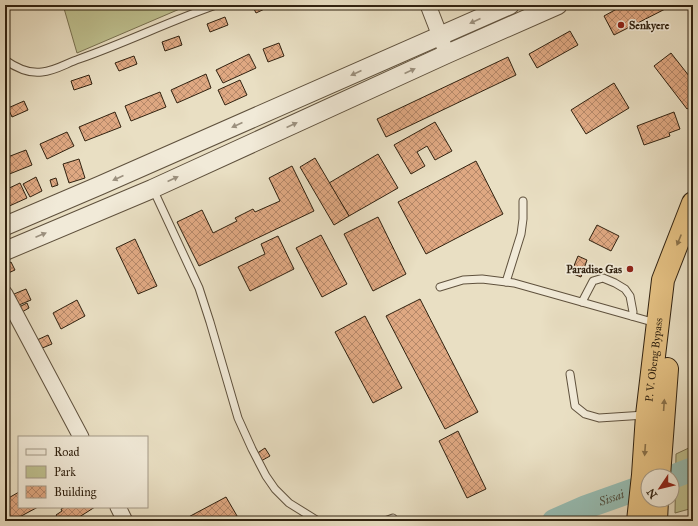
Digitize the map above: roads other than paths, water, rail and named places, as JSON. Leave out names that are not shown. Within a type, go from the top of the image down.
[{"type":"highway","name":"P. V. Obeng Bypass","points":[[653,468],[647,415],[663,280],[693,203]]},
{"type":"highway","name":"P. V. Obeng Bypass","points":[[655,468],[677,284],[693,242]]},
{"type":"highway","name":"P. V. Obeng Bypass","points":[[646,508],[656,521]]},
{"type":"street","points":[[428,5],[447,54]]},
{"type":"street","points":[[5,226],[510,5]]},
{"type":"street","points":[[5,250],[152,189],[558,5]]},
{"type":"street","points":[[5,294],[80,436]]},
{"type":"street","points":[[118,508],[125,521]]},
{"type":"lane","points":[[5,60],[25,71],[40,72],[55,69],[216,5]]},
{"type":"lane","points":[[152,189],[199,288],[238,418],[252,449],[266,476],[275,489],[289,503],[318,521]]},
{"type":"lane","points":[[506,282],[521,234],[523,200]]},
{"type":"lane","points":[[440,287],[463,280],[482,278],[514,283],[658,324]]},
{"type":"lane","points":[[582,302],[593,281],[604,278],[625,289],[630,296],[633,312],[632,316]]},
{"type":"lane","points":[[570,374],[575,406],[585,414],[599,418],[647,415]]},
{"type":"lane","points":[[386,521],[393,518]]},
{"type":"waterway","name":"Sissai","points":[[680,474],[693,469]]},
{"type":"waterway","name":"Sissai","points":[[554,521],[586,507],[640,488]]},
{"type":"place","name":"Senkyere","points":[[621,25]]},
{"type":"place","name":"Paradise Gas","points":[[630,269]]}]
